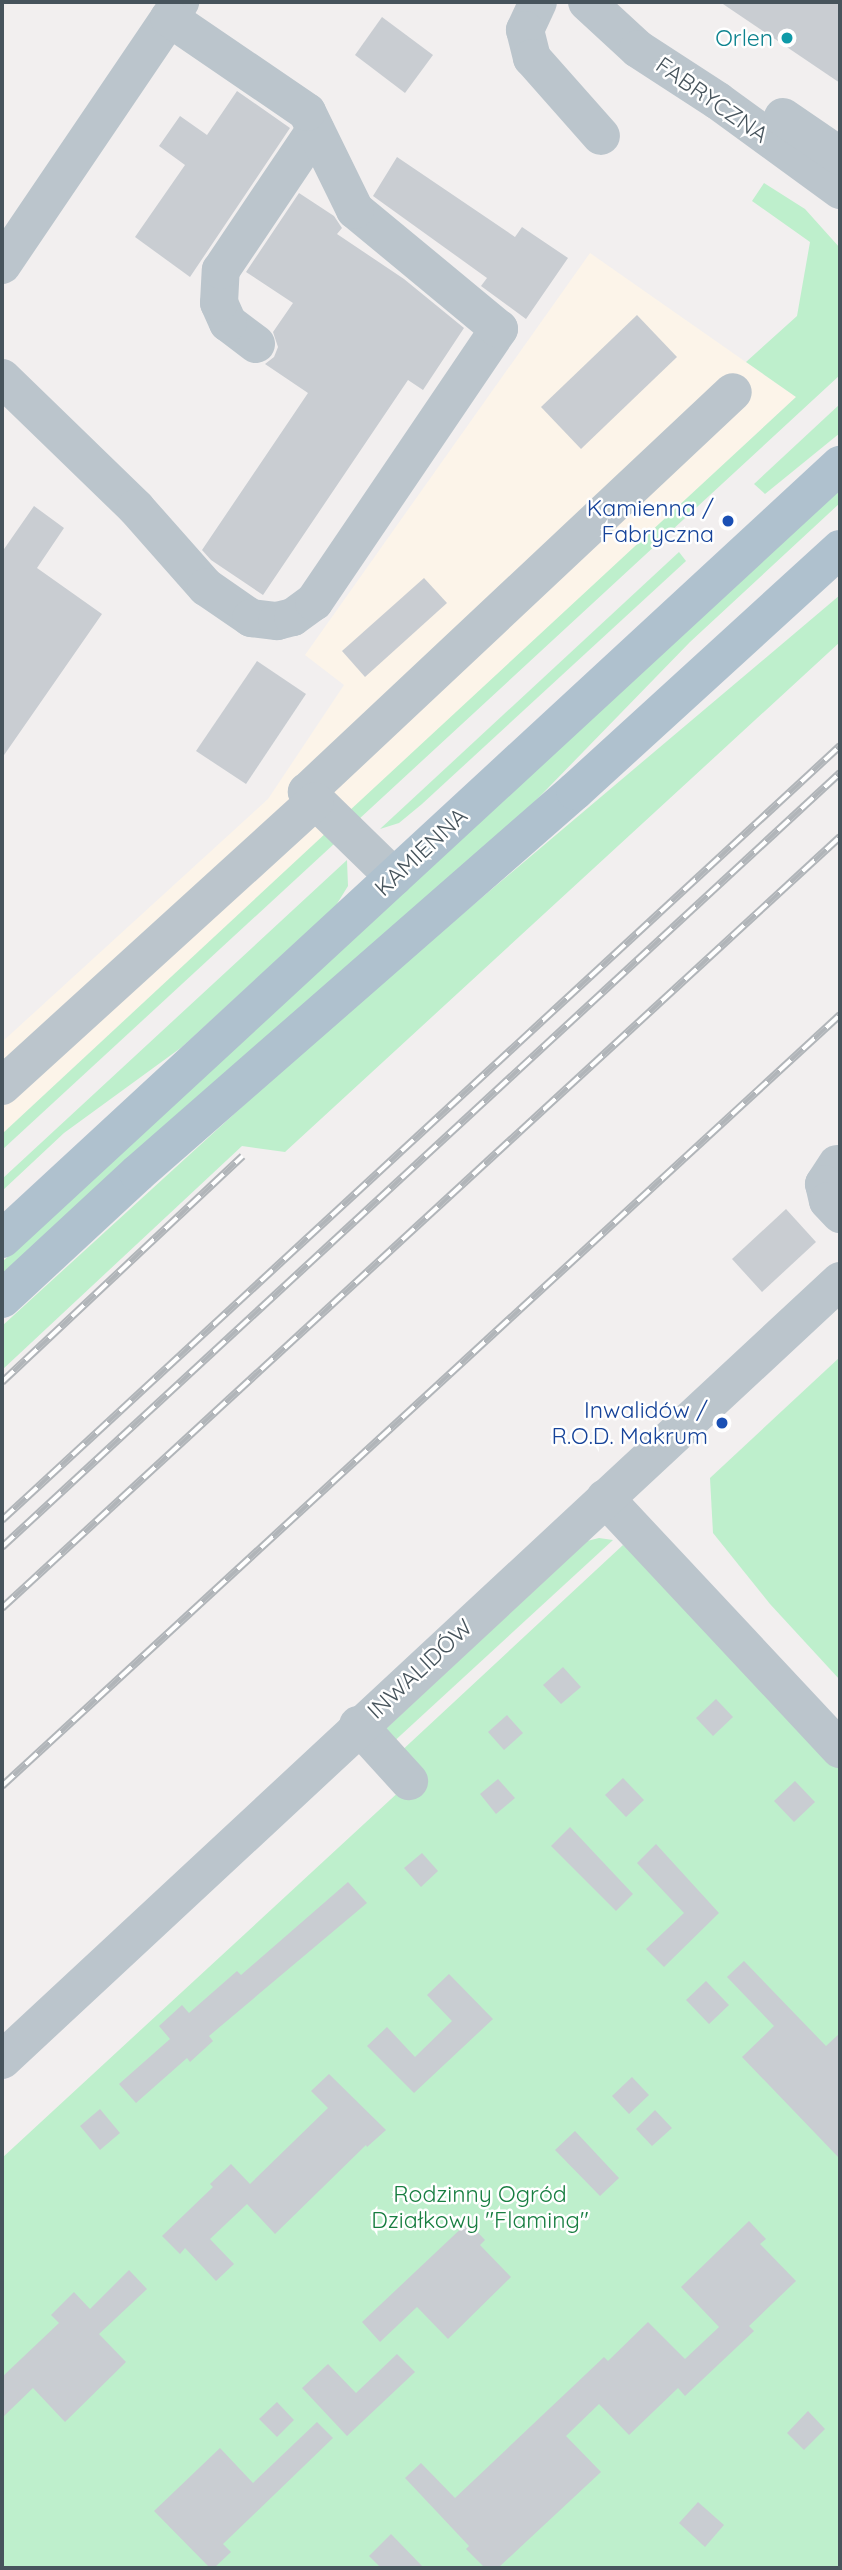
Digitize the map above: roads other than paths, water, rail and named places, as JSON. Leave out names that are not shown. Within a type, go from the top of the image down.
[{"type":"main road","name":"KAMIENNA","points":[[2,1238],[840,465]]},
{"type":"main road","points":[[2,1299],[138,1173],[575,791],[840,549]]},
{"type":"street","points":[[538,2],[525,30],[533,58],[601,136]]},
{"type":"street","name":"FABRYCZNA","points":[[589,2],[653,29],[840,156]]},
{"type":"street","name":"FABRYCZNA","points":[[589,2],[638,49],[718,102],[840,190]]},
{"type":"street","points":[[2,265],[174,10],[307,112],[355,211],[499,329],[322,592],[304,611],[293,617],[265,621],[251,618],[206,587],[136,508],[2,378]]},
{"type":"street","points":[[256,344],[228,323],[219,303],[221,270],[315,130]]},
{"type":"street","points":[[394,877],[307,792],[733,392]]},
{"type":"street","points":[[2,1086],[315,801]]},
{"type":"street","points":[[837,1164],[824,1184],[828,1201],[840,1214]]},
{"type":"street","name":"INWALIDÓW","points":[[2,2060],[358,1725],[840,1281]]},
{"type":"street","points":[[604,1499],[840,1749]]},
{"type":"street","points":[[358,1725],[409,1781]]},
{"type":"railway","points":[[2,1520],[840,746]]},
{"type":"railway","points":[[2,1547],[840,773]]},
{"type":"railway","points":[[2,1608],[840,837]]},
{"type":"railway","points":[[2,1786],[840,1015]]},
{"type":"railway","points":[[2,1382],[243,1156]]},
{"type":"place","name":"Orlen","points":[[787,38]]},
{"type":"place","name":"Kamienna / Fabryczna","points":[[728,521]]},
{"type":"place","name":"Inwalidów / R.O.D. Makrum","points":[[722,1423]]},
{"type":"park label","name":"Rodzinny Ogród Działkowy \"Flaming\"","points":[[480,2207]]}]
